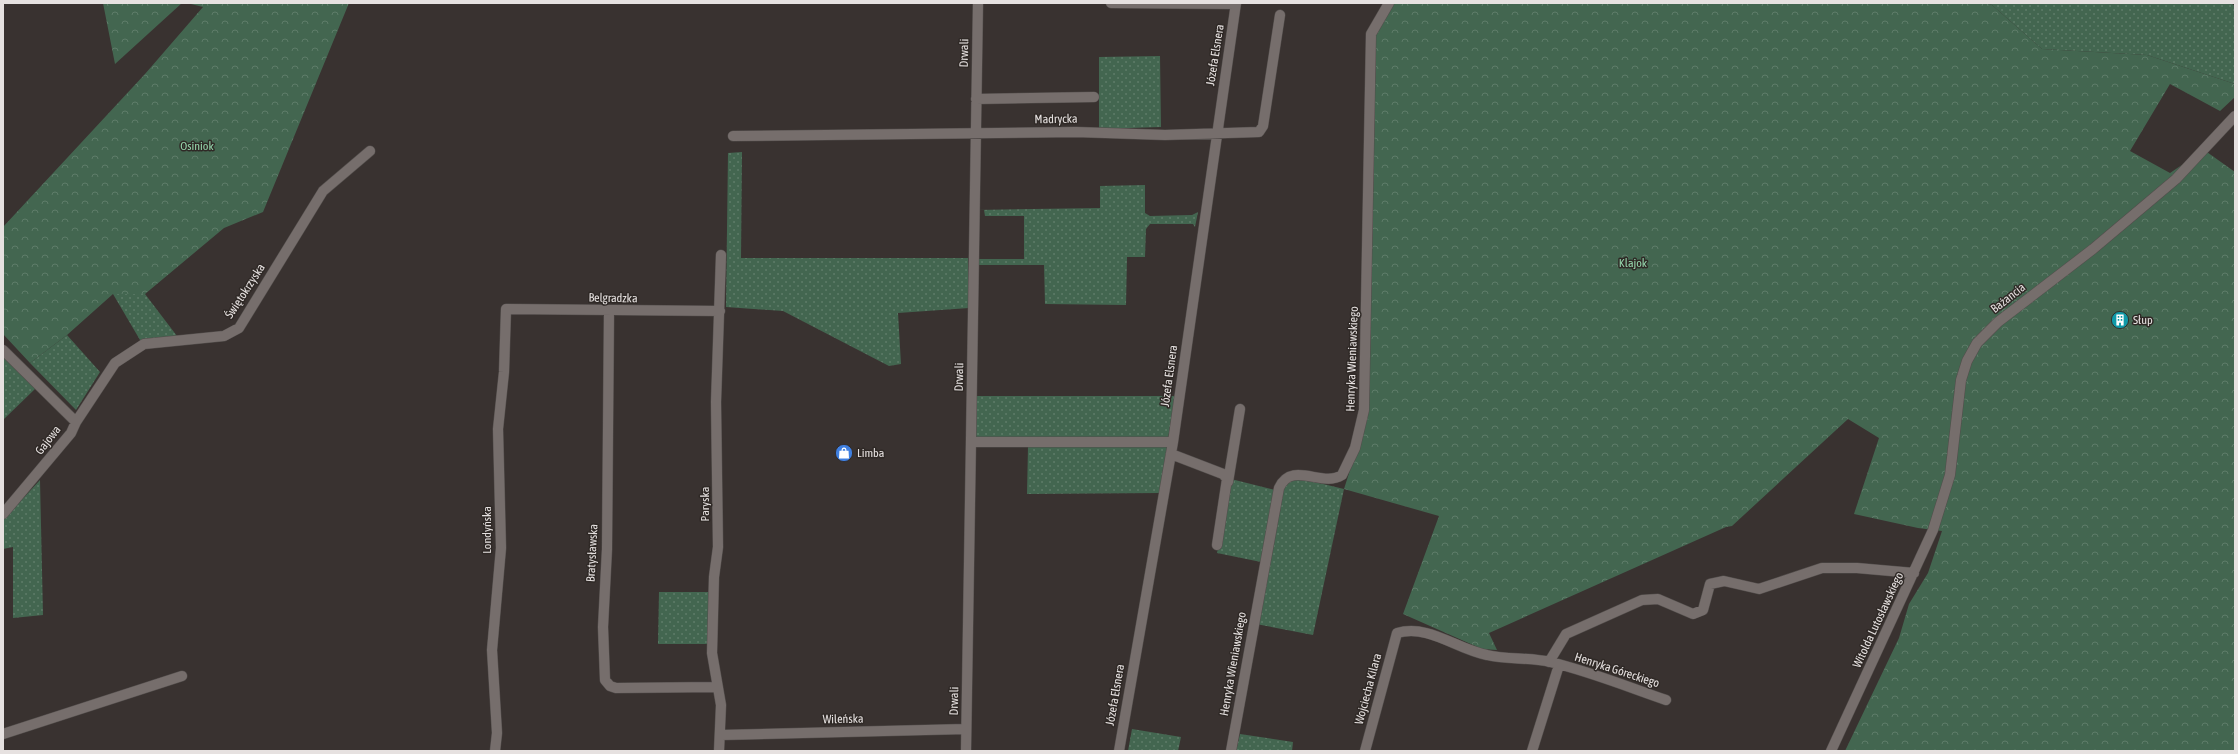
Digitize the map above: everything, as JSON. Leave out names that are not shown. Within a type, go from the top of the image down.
[{"type":"street","name":"Drwali","points":[[966,751],[978,3]]},
{"type":"street","points":[[1111,3],[1236,4]]},
{"type":"street","name":"Henryka Wieniawskiego","points":[[1231,751],[1279,488],[1282,481],[1288,476],[1296,474],[1331,479],[1342,475],[1355,448],[1364,410],[1371,34],[1389,3]]},
{"type":"street","name":"Józefa Elsnera","points":[[1119,751],[1173,442],[1216,134],[1236,4]]},
{"type":"street","name":"Madrycka","points":[[734,136],[1076,132],[1216,134],[1255,133],[1262,130],[1280,15]]},
{"type":"street","points":[[976,99],[1094,98]]},
{"type":"street","name":"Bażancia","points":[[1914,573],[1933,530],[1950,475],[1961,380],[1967,361],[1977,343],[1998,322],[2093,249],[2176,179],[2235,116]]},
{"type":"street","name":"Świętokrzyska","points":[[76,422],[115,363],[144,344],[224,336],[239,328],[323,191],[370,151]]},
{"type":"street","name":"Paryska","points":[[719,751],[721,735],[721,705],[712,646],[714,577],[718,547],[716,410],[721,255]]},
{"type":"street","name":"Belgradzka","points":[[506,309],[720,311]]},
{"type":"street","name":"Londyńska","points":[[495,751],[497,733],[492,650],[501,548],[498,429],[504,372],[506,309]]},
{"type":"street","name":"Bratysławska","points":[[609,311],[607,550],[603,627],[605,680],[610,686],[616,688],[718,686]]},
{"type":"street","name":"Gajowa","points":[[3,350],[76,422],[66,438],[3,514]]},
{"type":"street","points":[[1217,545],[1240,409]]},
{"type":"street","points":[[970,442],[1173,442]]},
{"type":"street","points":[[1171,454],[1223,474],[1228,482]]},
{"type":"street","name":"Witolda Lutosławskiego","points":[[1549,662],[1566,634],[1642,600],[1658,599],[1693,614],[1703,610],[1710,584],[1724,581],[1759,589],[1822,568],[1857,568],[1914,573],[1831,751]]},
{"type":"street","name":"Henryka Góreckiego","points":[[1397,633],[1412,630],[1439,637],[1485,655],[1549,662],[1666,700]]},
{"type":"street","name":"Wojciecha Kilara","points":[[1365,751],[1397,633]]},
{"type":"street","name":"Henryka Góreckiego","points":[[1532,751],[1559,665]]},
{"type":"street","points":[[3,734],[182,676]]},
{"type":"street","name":"Wileńska","points":[[721,735],[966,728]]},
{"type":"green space","points":[[103,3],[182,3],[115,64]]},
{"type":"green space","name":"Osiniok","points":[[187,3],[349,3],[263,212],[224,228],[145,294],[113,294],[67,335],[30,363],[3,334],[3,227],[145,74],[203,7]]},
{"type":"green space","name":"Klajok","points":[[1394,3],[1986,3],[1992,5],[2042,49],[2147,55],[2235,84],[2235,97],[2220,111],[2170,84],[2130,151],[2170,173],[2204,150],[2235,172],[2235,751],[1845,751],[1899,638],[1909,604],[1928,573],[1942,531],[1918,528],[1854,514],[1879,438],[1848,419],[1732,526],[1726,527],[1489,633],[1497,650],[1482,649],[1403,614],[1439,516],[1344,489],[1369,410],[1376,32]]},
{"type":"green space","points":[[1986,3],[2231,3],[2235,6],[2235,84],[2147,55],[2042,49],[1992,5]]},
{"type":"green space","points":[[1160,56],[1161,127],[1099,129],[1099,57]]},
{"type":"green space","points":[[742,152],[741,258],[968,258],[969,308],[898,313],[901,364],[889,366],[783,311],[726,307],[728,153]]},
{"type":"green space","points":[[1145,185],[1145,213],[1150,216],[1192,215],[1198,212],[1195,227],[1193,224],[1150,224],[1146,229],[1145,257],[1127,257],[1126,305],[1045,304],[1044,265],[978,265],[979,259],[1024,259],[1024,216],[985,216],[984,210],[976,210],[1100,208],[1100,186]]},
{"type":"green space","points":[[113,294],[145,294],[177,336],[140,340]]},
{"type":"green space","points":[[67,335],[100,372],[76,410],[30,363]]},
{"type":"green space","points":[[3,356],[36,388],[3,420]]},
{"type":"green space","points":[[975,396],[1175,396],[1168,439],[975,439]]},
{"type":"green space","points":[[1028,447],[1168,447],[1160,493],[1027,494]]},
{"type":"green space","points":[[1294,477],[1344,489],[1313,635],[1256,624],[1283,490],[1288,482]]},
{"type":"green space","points":[[1231,479],[1275,490],[1261,562],[1217,553]]},
{"type":"green space","points":[[40,480],[43,615],[13,618],[13,547],[3,549],[3,520]]},
{"type":"green space","points":[[659,592],[709,592],[709,644],[658,644]]},
{"type":"green space","points":[[1132,729],[1181,737],[1178,751],[1128,751]]},
{"type":"green space","points":[[1240,734],[1293,742],[1292,751],[1236,751]]},
{"type":"place","name":"Słup","points":[[2120,320]]},
{"type":"place","name":"Limba","points":[[844,453]]}]
